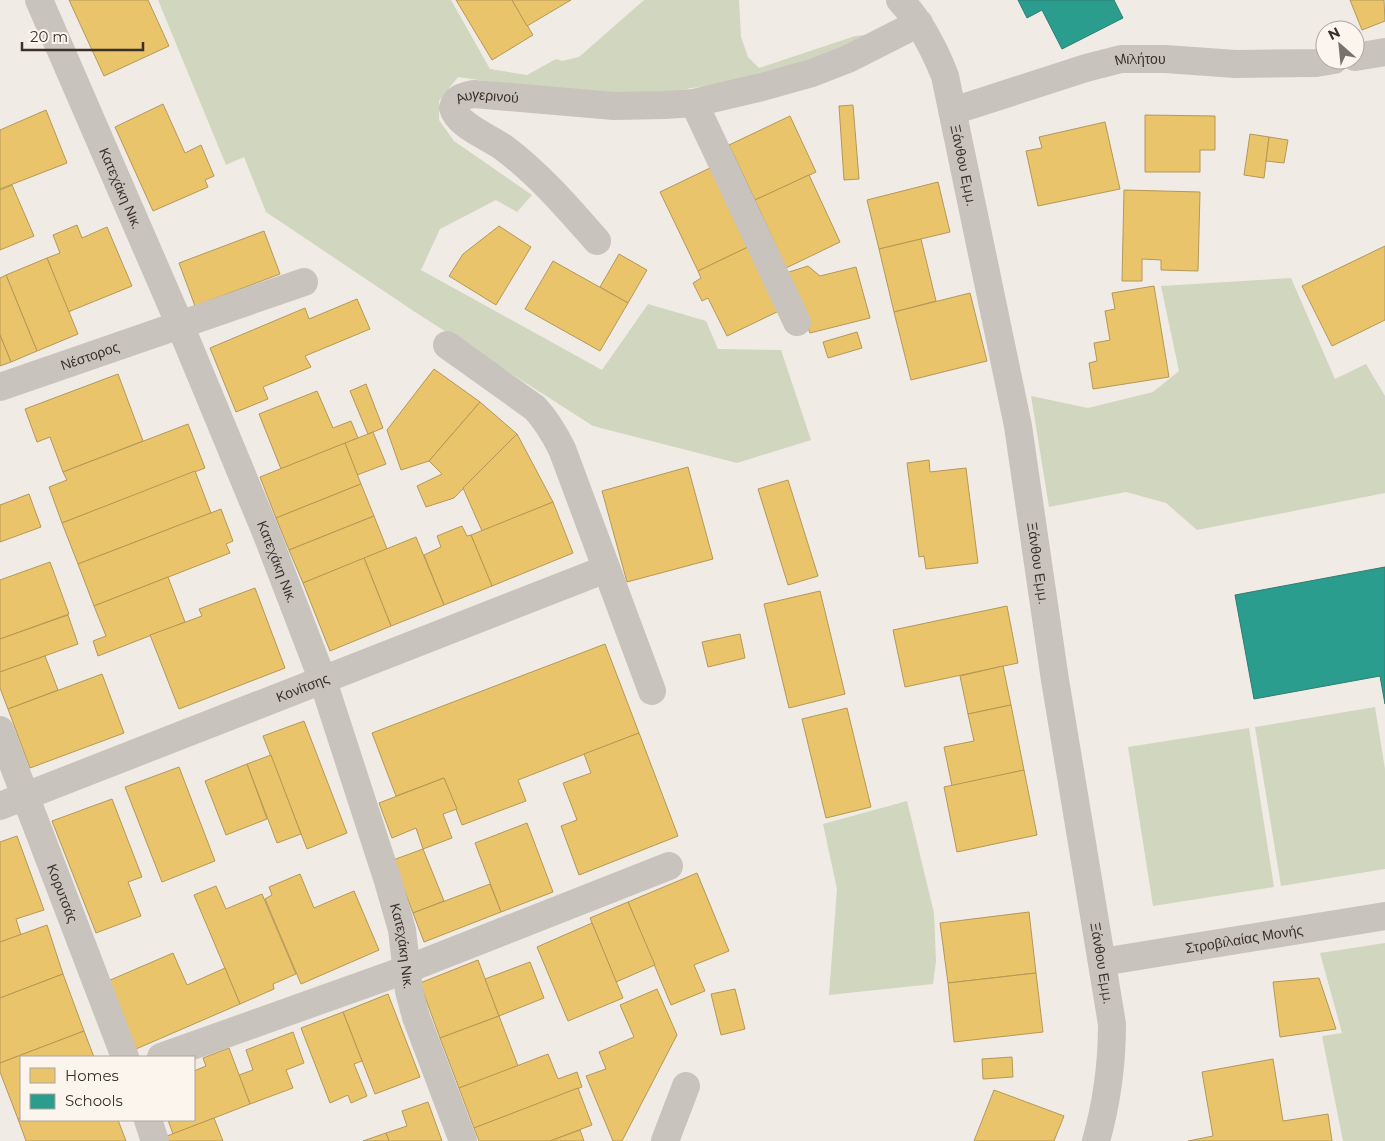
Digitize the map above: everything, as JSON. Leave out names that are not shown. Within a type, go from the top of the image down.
[{"type":"street","name":"Κατεχάκη Νικ.","points":[[40,0],[180,325],[267,535],[323,681],[402,930],[409,991],[416,1017],[463,1141]]},
{"type":"street","name":"Ξάνθου Εμμ.","points":[[900,0],[919,23],[946,76],[1018,426],[1055,680],[1112,1024],[1112,1050],[1104,1115],[1096,1141]]},
{"type":"street","name":"Αυγερινού","points":[[597,241],[550,189],[522,162],[502,146],[459,120],[453,108],[456,101],[461,97],[474,94],[614,106],[694,103],[762,88],[812,73],[848,59],[919,23]]},
{"type":"street","points":[[1365,55],[1385,52]]},
{"type":"street","name":"Μιλήτου","points":[[953,111],[1086,68],[1121,59],[1165,59],[1236,64],[1315,63]]},
{"type":"street","points":[[694,103],[797,322]]},
{"type":"street","name":"Νέστορος","points":[[0,387],[304,282]]},
{"type":"street","points":[[447,345],[535,408],[545,420],[562,449],[652,691]]},
{"type":"street","name":"Κονίτσης","points":[[0,806],[606,569]]},
{"type":"street","name":"Κορυτσάς","points":[[0,730],[125,1056]]},
{"type":"street","points":[[164,1056],[406,970],[669,866]]},
{"type":"street","name":"Στροβιλαίας Μονής","points":[[1102,962],[1385,916]]},
{"type":"street","points":[[665,1141],[686,1086]]},
{"type":"street","points":[[148,1121],[155,1141]]},
{"type":"green space","points":[[158,0],[451,0],[490,69],[527,75],[556,59],[562,61],[579,57],[644,0],[739,0],[741,37],[748,57],[759,68],[855,36],[864,35],[870,39],[750,79],[654,94],[556,91],[458,77],[439,101],[439,120],[454,141],[532,195],[517,212],[496,200],[440,229],[421,270],[602,370],[648,304],[706,321],[718,349],[781,350],[811,440],[737,463],[593,426],[415,312],[266,212],[244,157],[226,165]]},
{"type":"green space","points":[[1291,278],[1335,379],[1366,364],[1385,396],[1385,493],[1197,530],[1166,503],[1126,492],[1049,507],[1031,396],[1088,408],[1153,392],[1179,371],[1161,286]]},
{"type":"green space","points":[[1375,707],[1385,769],[1385,869],[1281,886],[1255,727]]},
{"type":"green space","points":[[1249,728],[1274,887],[1153,906],[1128,747]]},
{"type":"green space","points":[[907,801],[934,913],[936,961],[933,984],[829,995],[837,889],[823,824]]},
{"type":"green space","points":[[1385,943],[1385,1141],[1343,1141],[1322,1036],[1342,1033],[1320,953]]},
{"type":"building: Homes","points":[[69,0],[148,0],[169,46],[104,76]]},
{"type":"building: Homes","points":[[456,0],[512,0],[533,35],[492,60]]},
{"type":"building: Homes","points":[[512,0],[571,0],[527,26]]},
{"type":"building: Homes","points":[[1350,0],[1384,0],[1385,21],[1365,29],[1365,20],[1358,20]]},
{"type":"building: Homes","points":[[163,104],[185,153],[201,145],[214,176],[205,180],[208,187],[153,211],[115,127]]},
{"type":"building: Homes","points":[[853,105],[859,179],[844,180],[839,106]]},
{"type":"building: Homes","points":[[46,110],[67,163],[0,189],[0,130]]},
{"type":"building: Homes","points":[[1145,115],[1215,116],[1215,150],[1200,150],[1200,172],[1145,172]]},
{"type":"building: Homes","points":[[790,116],[816,172],[755,200],[729,145]]},
{"type":"building: Homes","points":[[1105,122],[1120,189],[1038,206],[1026,151],[1042,148],[1039,137]]},
{"type":"building: Homes","points":[[1250,134],[1269,137],[1264,178],[1244,175]]},
{"type":"building: Homes","points":[[1269,137],[1288,140],[1284,163],[1266,161]]},
{"type":"building: Homes","points":[[712,167],[750,246],[698,271],[660,192]]},
{"type":"building: Homes","points":[[809,175],[840,242],[786,268],[755,200]]},
{"type":"building: Homes","points":[[938,182],[950,232],[879,249],[867,200]]},
{"type":"building: Homes","points":[[12,185],[34,236],[0,250],[0,190]]},
{"type":"building: Homes","points":[[1124,190],[1200,192],[1198,271],[1161,270],[1161,260],[1142,259],[1142,281],[1122,281]]},
{"type":"building: Homes","points":[[77,225],[82,238],[107,227],[132,286],[68,312],[47,258],[60,253],[53,235]]},
{"type":"building: Homes","points":[[499,226],[531,247],[496,305],[449,276],[463,254]]},
{"type":"building: Homes","points":[[264,231],[280,274],[195,306],[179,263]]},
{"type":"building: Homes","points":[[921,239],[936,301],[894,312],[879,249]]},
{"type":"building: Homes","points":[[750,246],[781,310],[727,336],[708,298],[702,301],[693,283],[701,278],[698,271]]},
{"type":"building: Homes","points":[[1385,246],[1385,320],[1332,346],[1302,286]]},
{"type":"building: Homes","points":[[619,254],[647,270],[628,303],[600,287]]},
{"type":"building: Homes","points":[[47,258],[78,334],[37,351],[6,275]]},
{"type":"building: Homes","points":[[553,261],[628,303],[600,351],[525,309]]},
{"type":"building: Homes","points":[[808,266],[820,276],[856,267],[870,318],[810,333],[786,273]]},
{"type":"building: Homes","points":[[6,275],[37,351],[11,362],[0,335],[0,278]]},
{"type":"building: Homes","points":[[1154,286],[1169,377],[1093,389],[1089,363],[1097,361],[1094,343],[1110,340],[1105,311],[1115,309],[1112,293]]},
{"type":"building: Homes","points":[[970,293],[987,361],[911,380],[894,312]]},
{"type":"building: Homes","points":[[357,299],[370,329],[305,356],[311,367],[263,387],[268,399],[236,412],[210,348],[305,308],[309,319]]},
{"type":"building: Homes","points":[[857,332],[862,348],[828,358],[823,342]]},
{"type":"building: Homes","points":[[0,335],[11,362],[0,366]]},
{"type":"building: Homes","points":[[434,369],[480,402],[429,461],[401,470],[387,430]]},
{"type":"building: Homes","points":[[118,374],[143,441],[63,472],[50,437],[37,442],[25,409]]},
{"type":"building: Homes","points":[[366,384],[383,428],[368,434],[350,391]]},
{"type":"building: Homes","points":[[317,391],[333,428],[351,421],[358,438],[281,469],[259,414]]},
{"type":"building: Homes","points":[[480,402],[517,434],[454,498],[426,507],[417,486],[442,474],[429,461]]},
{"type":"building: Homes","points":[[188,424],[205,468],[62,523],[49,487],[67,480],[63,472]]},
{"type":"building: Homes","points":[[373,432],[386,464],[357,475],[345,443]]},
{"type":"building: Homes","points":[[517,434],[553,502],[482,531],[463,488]]},
{"type":"building: Homes","points":[[345,443],[361,484],[276,518],[260,477]]},
{"type":"building: Homes","points":[[929,460],[930,472],[966,468],[978,563],[926,569],[924,556],[919,557],[907,463]]},
{"type":"building: Homes","points":[[688,467],[713,559],[627,582],[602,491]]},
{"type":"building: Homes","points":[[195,471],[211,513],[78,564],[62,523]]},
{"type":"building: Homes","points":[[788,480],[818,576],[788,585],[758,489]]},
{"type":"building: Homes","points":[[361,484],[374,516],[289,550],[276,518]]},
{"type":"building: Homes","points":[[29,494],[41,527],[0,542],[0,505]]},
{"type":"building: Homes","points":[[553,502],[573,553],[492,586],[471,535]]},
{"type":"building: Homes","points":[[221,509],[233,541],[226,544],[230,553],[94,606],[78,564]]},
{"type":"building: Homes","points":[[374,516],[387,549],[303,583],[289,550]]},
{"type":"building: Homes","points":[[462,526],[467,536],[471,535],[492,586],[444,605],[424,555],[441,547],[437,536]]},
{"type":"building: Homes","points":[[416,537],[444,605],[391,626],[364,558]]},
{"type":"building: Homes","points":[[364,558],[391,626],[330,651],[303,583]]},
{"type":"building: Homes","points":[[50,562],[69,614],[0,639],[0,580]]},
{"type":"building: Homes","points":[[168,577],[185,622],[98,656],[93,641],[106,636],[94,606]]},
{"type":"building: Homes","points":[[255,588],[285,668],[179,709],[150,635],[202,616],[199,609]]},
{"type":"building: Homes","points":[[820,591],[845,694],[789,708],[764,604]]},
{"type":"building: Homes","points":[[1007,606],[1018,663],[905,687],[893,630]]},
{"type":"building: Homes","points":[[68,615],[78,644],[0,672],[0,639]]},
{"type":"building: Homes","points":[[740,634],[745,658],[708,667],[702,642]]},
{"type":"building: Homes","points":[[605,644],[639,733],[518,780],[526,801],[462,825],[444,778],[396,796],[372,733]]},
{"type":"building: Homes","points":[[45,656],[58,690],[8,709],[0,688],[0,672]]},
{"type":"building: Homes","points":[[1003,666],[1011,705],[968,714],[960,676]]},
{"type":"building: Homes","points":[[102,674],[124,733],[30,768],[8,709]]},
{"type":"building: Homes","points":[[1011,705],[1024,770],[952,786],[944,747],[974,741],[968,714]]},
{"type":"building: Homes","points":[[847,708],[871,807],[826,818],[802,719]]},
{"type":"building: Homes","points":[[304,721],[347,833],[307,849],[263,736]]},
{"type":"building: Homes","points":[[639,733],[678,836],[579,875],[561,826],[577,820],[563,783],[591,773],[584,754]]},
{"type":"building: Homes","points":[[271,755],[301,834],[277,843],[247,764]]},
{"type":"building: Homes","points":[[247,764],[267,819],[226,835],[205,781]]},
{"type":"building: Homes","points":[[179,767],[215,861],[162,882],[125,787]]},
{"type":"building: Homes","points":[[1024,770],[1037,835],[957,852],[944,787]]},
{"type":"building: Homes","points":[[444,778],[457,809],[443,814],[452,838],[423,849],[416,828],[392,838],[379,803]]},
{"type":"building: Homes","points":[[112,799],[142,877],[128,882],[141,916],[96,933],[52,821]]},
{"type":"building: Homes","points":[[527,823],[553,892],[501,912],[475,843]]},
{"type":"building: Homes","points":[[17,836],[44,910],[16,919],[21,935],[0,942],[0,842]]},
{"type":"building: Homes","points":[[423,849],[444,901],[413,913],[393,860]]},
{"type":"building: Homes","points":[[697,873],[729,951],[694,965],[705,991],[671,1005],[628,902]]},
{"type":"building: Homes","points":[[300,874],[314,908],[354,891],[379,950],[301,984],[265,899],[272,895],[269,887]]},
{"type":"building: Homes","points":[[490,884],[501,912],[424,942],[413,913]]},
{"type":"building: Homes","points":[[216,886],[226,909],[262,894],[296,974],[273,984],[274,989],[240,1004],[194,895]]},
{"type":"building: Homes","points":[[628,902],[655,965],[616,982],[590,918]]},
{"type":"building: Homes","points":[[1029,912],[1036,973],[948,983],[940,923]]},
{"type":"building: Homes","points":[[592,923],[623,998],[568,1021],[537,947]]},
{"type":"building: Homes","points":[[47,925],[63,974],[0,998],[0,942]]},
{"type":"building: Homes","points":[[173,953],[187,985],[225,968],[240,1004],[136,1049],[108,981]]},
{"type":"building: Homes","points":[[478,960],[499,1016],[440,1038],[420,983]]},
{"type":"building: Homes","points":[[530,962],[544,998],[499,1016],[485,979]]},
{"type":"building: Homes","points":[[1036,973],[1043,1032],[954,1042],[948,983]]},
{"type":"building: Homes","points":[[63,974],[84,1031],[0,1063],[0,998]]},
{"type":"building: Homes","points":[[1319,978],[1336,1029],[1280,1037],[1273,982]]},
{"type":"building: Homes","points":[[657,989],[677,1035],[622,1141],[613,1141],[586,1076],[606,1069],[599,1052],[634,1037],[620,1005]]},
{"type":"building: Homes","points":[[735,989],[745,1029],[721,1035],[711,994]]},
{"type":"building: Homes","points":[[388,994],[420,1077],[375,1094],[343,1012]]},
{"type":"building: Homes","points":[[343,1012],[362,1061],[354,1064],[367,1096],[351,1103],[348,1095],[330,1103],[301,1028]]},
{"type":"building: Homes","points":[[499,1016],[518,1066],[459,1088],[440,1038]]},
{"type":"building: Homes","points":[[84,1031],[94,1056],[20,1056],[20,1118],[18,1119],[0,1072],[0,1063]]},
{"type":"building: Homes","points":[[293,1032],[304,1063],[286,1070],[293,1088],[250,1104],[239,1075],[253,1070],[246,1050]]},
{"type":"building: Homes","points":[[229,1048],[250,1104],[173,1134],[168,1121],[195,1121],[195,1071],[206,1066],[203,1058]]},
{"type":"building: Homes","points":[[548,1054],[558,1079],[577,1072],[582,1087],[474,1128],[459,1088]]},
{"type":"building: Homes","points":[[1012,1057],[1013,1077],[983,1079],[982,1059]]},
{"type":"building: Homes","points":[[1273,1059],[1283,1121],[1328,1114],[1332,1141],[1188,1141],[1213,1136],[1202,1072]]},
{"type":"building: Homes","points":[[578,1088],[592,1125],[550,1141],[479,1141],[474,1128]]},
{"type":"building: Homes","points":[[994,1090],[1064,1116],[1054,1141],[974,1141]]},
{"type":"building: Homes","points":[[428,1102],[442,1141],[389,1141],[386,1133],[407,1126],[402,1111]]},
{"type":"building: Homes","points":[[20,1118],[20,1121],[118,1121],[126,1141],[26,1141],[18,1119]]},
{"type":"building: Homes","points":[[214,1118],[223,1141],[169,1141],[167,1136]]},
{"type":"building: Homes","points":[[580,1130],[584,1141],[550,1141]]},
{"type":"building: Homes","points":[[386,1133],[389,1141],[363,1141]]},
{"type":"building: Schools","points":[[1018,0],[1114,0],[1123,18],[1062,49],[1042,10],[1027,18]]},
{"type":"building: Schools","points":[[1385,567],[1385,704],[1380,676],[1254,699],[1235,595]]}]
